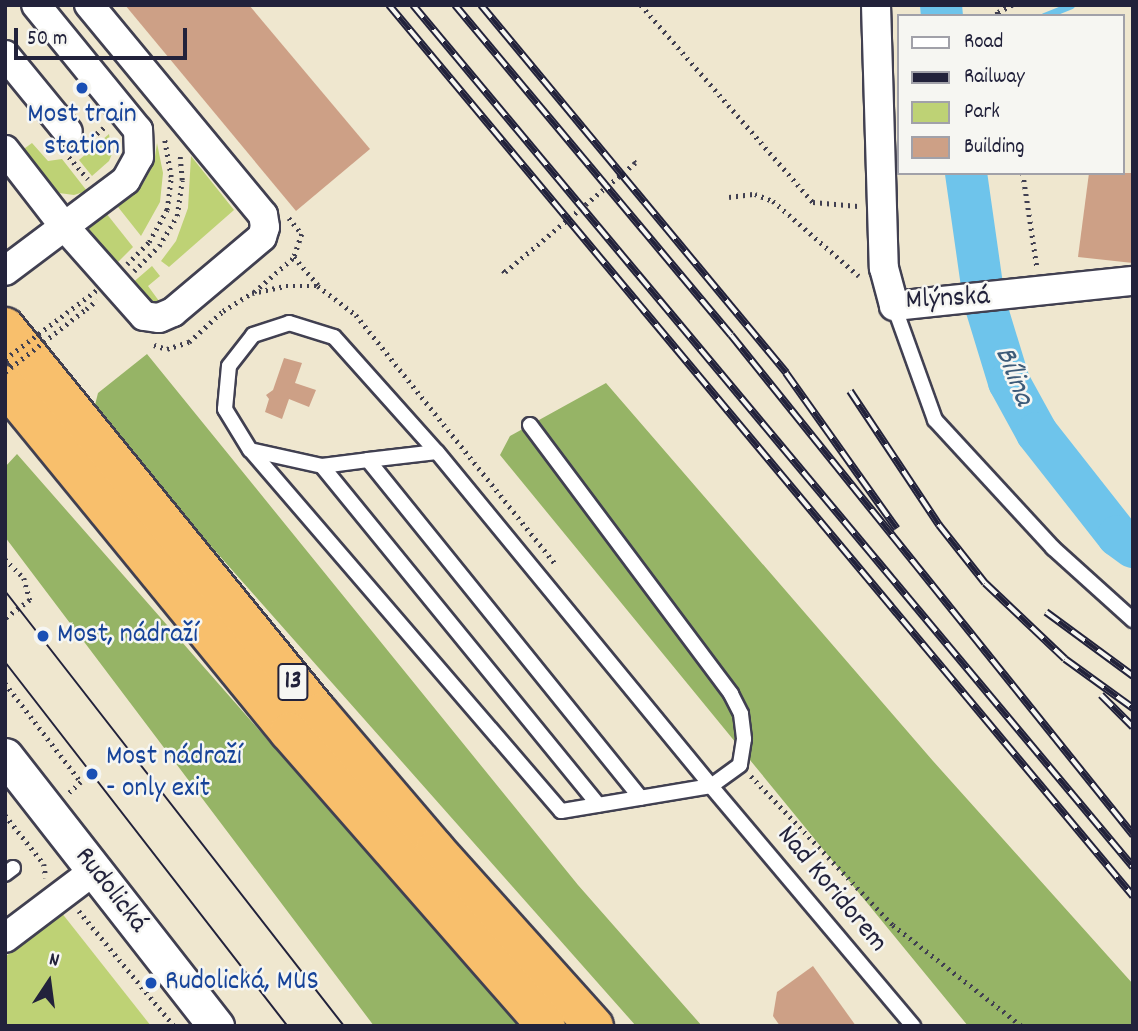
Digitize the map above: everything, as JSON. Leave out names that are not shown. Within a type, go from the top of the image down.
[{"type":"highway","name":"13","points":[[5,327],[319,713],[435,849],[594,1026]]},
{"type":"highway","name":"13","points":[[5,385],[289,732],[546,1026]]},
{"type":"street","points":[[5,271],[126,180],[139,157],[138,130],[36,5]]},
{"type":"street","points":[[5,150],[64,226],[135,310],[144,316],[159,318],[173,312],[262,237],[265,227],[263,215],[89,5]]},
{"type":"street","name":"Mlýnská","points":[[876,5],[884,268],[892,298],[958,300],[1133,281]]},
{"type":"street","points":[[5,55],[79,140]]},
{"type":"street","name":"Rudolická","points":[[5,757],[216,1026]]},
{"type":"street","points":[[5,937],[95,870]]},
{"type":"lane","points":[[892,298],[935,420],[1054,548],[1133,620]]},
{"type":"lane","name":"Nad Koridorem","points":[[598,805],[561,811],[250,450],[225,409],[229,366],[253,335],[289,323],[334,337],[437,452],[711,786],[913,1026]]},
{"type":"lane","points":[[322,466],[598,805],[711,786],[740,765],[744,739],[741,713],[731,694],[530,425]]},
{"type":"lane","points":[[250,450],[322,466],[437,452]]},
{"type":"lane","points":[[368,460],[641,798]]},
{"type":"path","points":[[641,5],[813,202],[882,208]]},
{"type":"path","points":[[997,5],[998,14],[1012,5]]},
{"type":"path","points":[[103,116],[116,129]]},
{"type":"path","points":[[93,185],[69,157],[79,140],[110,123]]},
{"type":"path","points":[[131,274],[159,246],[177,216],[182,180],[179,147]]},
{"type":"path","points":[[503,270],[505,272],[635,163],[632,160]]},
{"type":"path","points":[[1023,175],[1027,294]]},
{"type":"path","points":[[729,197],[755,194],[773,201],[860,276],[892,298]]},
{"type":"path","points":[[146,342],[167,349],[189,342],[223,311],[252,293],[294,257],[318,286],[356,315]]},
{"type":"path","points":[[252,293],[286,286],[318,286]]},
{"type":"path","points":[[5,359],[98,289],[103,296]]},
{"type":"path","points":[[5,372],[86,309]]},
{"type":"path","points":[[5,559],[24,578],[30,600],[5,619]]},
{"type":"path","points":[[740,765],[894,925],[1022,1026]]},
{"type":"path","points":[[5,815],[44,864],[46,879],[40,888],[52,900]]},
{"type":"path","points":[[93,926],[174,1026]]},
{"type":"green space","points":[[109,134],[112,154],[109,161],[92,176],[79,160]]},
{"type":"green space","points":[[32,143],[48,161],[62,159],[87,191],[74,195],[59,193],[47,183],[21,151]]},
{"type":"green space","points":[[157,143],[163,173],[160,202],[141,236],[118,207],[144,182],[154,163]]},
{"type":"green space","points":[[191,156],[234,210],[169,267],[161,261],[176,241],[188,208]]},
{"type":"green space","points":[[106,213],[133,247],[114,266],[86,231]]},
{"type":"green space","points":[[152,266],[160,276],[148,286],[159,301],[151,305],[130,285]]},
{"type":"green space","points":[[147,354],[578,885],[702,1026],[636,1026],[93,413],[98,393]]},
{"type":"green space","points":[[606,383],[933,761],[1133,984],[1133,1026],[968,1026],[500,455],[510,436]]},
{"type":"green space","points":[[17,454],[522,1026],[374,1026],[5,537],[5,467]]},
{"type":"green space","points":[[61,912],[151,1026],[5,1026],[5,957]]},
{"type":"building","points":[[125,5],[249,5],[370,149],[296,211]]},
{"type":"building","points":[[1133,173],[1133,263],[1078,257],[1089,175]]},
{"type":"building","points":[[284,358],[302,363],[295,383],[316,390],[309,407],[289,399],[282,419],[265,412],[269,399],[266,395],[273,390]]},
{"type":"building","points":[[813,966],[856,1026],[780,1026],[773,1016],[777,992]]},
{"type":"waterway","name":"Bílina","points":[[941,5],[942,14]]},
{"type":"waterway","points":[[1049,14],[1071,5]]},
{"type":"waterway","name":"Bílina","points":[[966,175],[984,300],[1009,382],[1037,433],[1118,536],[1133,547]]},
{"type":"tram line","points":[[5,591],[344,1026]]},
{"type":"tram line","points":[[5,662],[287,1026]]},
{"type":"railway","points":[[389,5],[1133,896]]},
{"type":"railway","points":[[413,5],[1133,867]]},
{"type":"railway","points":[[455,5],[731,335],[1133,835]]},
{"type":"railway","points":[[481,5],[786,373],[897,529]]},
{"type":"railway","points":[[850,391],[939,525],[985,583],[1065,659],[1133,708]]},
{"type":"railway","points":[[1046,612],[1133,676]]},
{"type":"railway","points":[[1101,695],[1133,727]]},
{"type":"place","name":"Most train station","points":[[82,88]]},
{"type":"place","name":"Most, nádraží","points":[[43,636]]},
{"type":"place","name":"Most nádraží - only exit","points":[[92,774]]},
{"type":"place","name":"Rudolická, MUS","points":[[151,983]]}]
